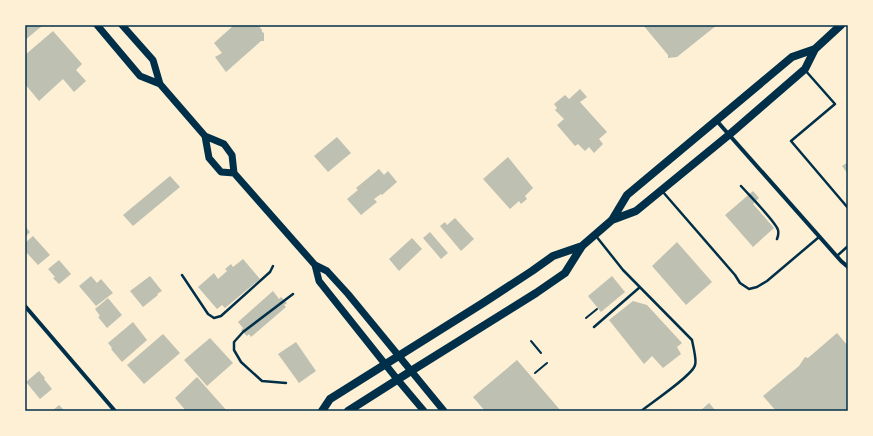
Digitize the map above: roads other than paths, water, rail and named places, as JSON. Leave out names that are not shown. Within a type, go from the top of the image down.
[{"type":"main road","points":[[97,25],[140,76],[160,84]]},
{"type":"main road","points":[[122,25],[152,60],[160,84],[205,136],[224,144],[232,155],[234,173],[315,265],[327,271],[348,294],[444,411]]},
{"type":"main road","points":[[348,411],[411,370],[536,293],[565,273],[582,246],[612,220],[627,195],[792,57],[814,48],[841,25]]},
{"type":"main road","points":[[612,220],[636,212],[730,134],[805,69],[814,48]]},
{"type":"main road","points":[[205,136],[209,158],[221,172],[234,173]]},
{"type":"main road","points":[[322,411],[330,399],[483,303],[553,256],[582,246]]},
{"type":"main road","points":[[315,265],[319,281],[424,411]]},
{"type":"street","points":[[716,120],[848,267]]},
{"type":"street","points":[[25,306],[115,411]]},
{"type":"lane","points":[[805,69],[835,104],[791,141],[848,208]]},
{"type":"lane","points":[[741,186],[776,226],[779,232],[777,239]]},
{"type":"lane","points":[[661,190],[735,275],[740,283],[749,289],[757,287],[767,281],[819,236]]},
{"type":"lane","points":[[595,235],[623,270],[692,340],[695,351],[696,365],[688,375],[641,411]]},
{"type":"lane","points":[[837,256],[848,246]]},
{"type":"lane","points":[[182,275],[208,314],[214,318],[221,316],[270,272],[273,266]]},
{"type":"lane","points":[[594,327],[640,287]]},
{"type":"lane","points":[[286,383],[262,381],[241,362],[234,350],[234,342],[243,332],[292,294]]}]
